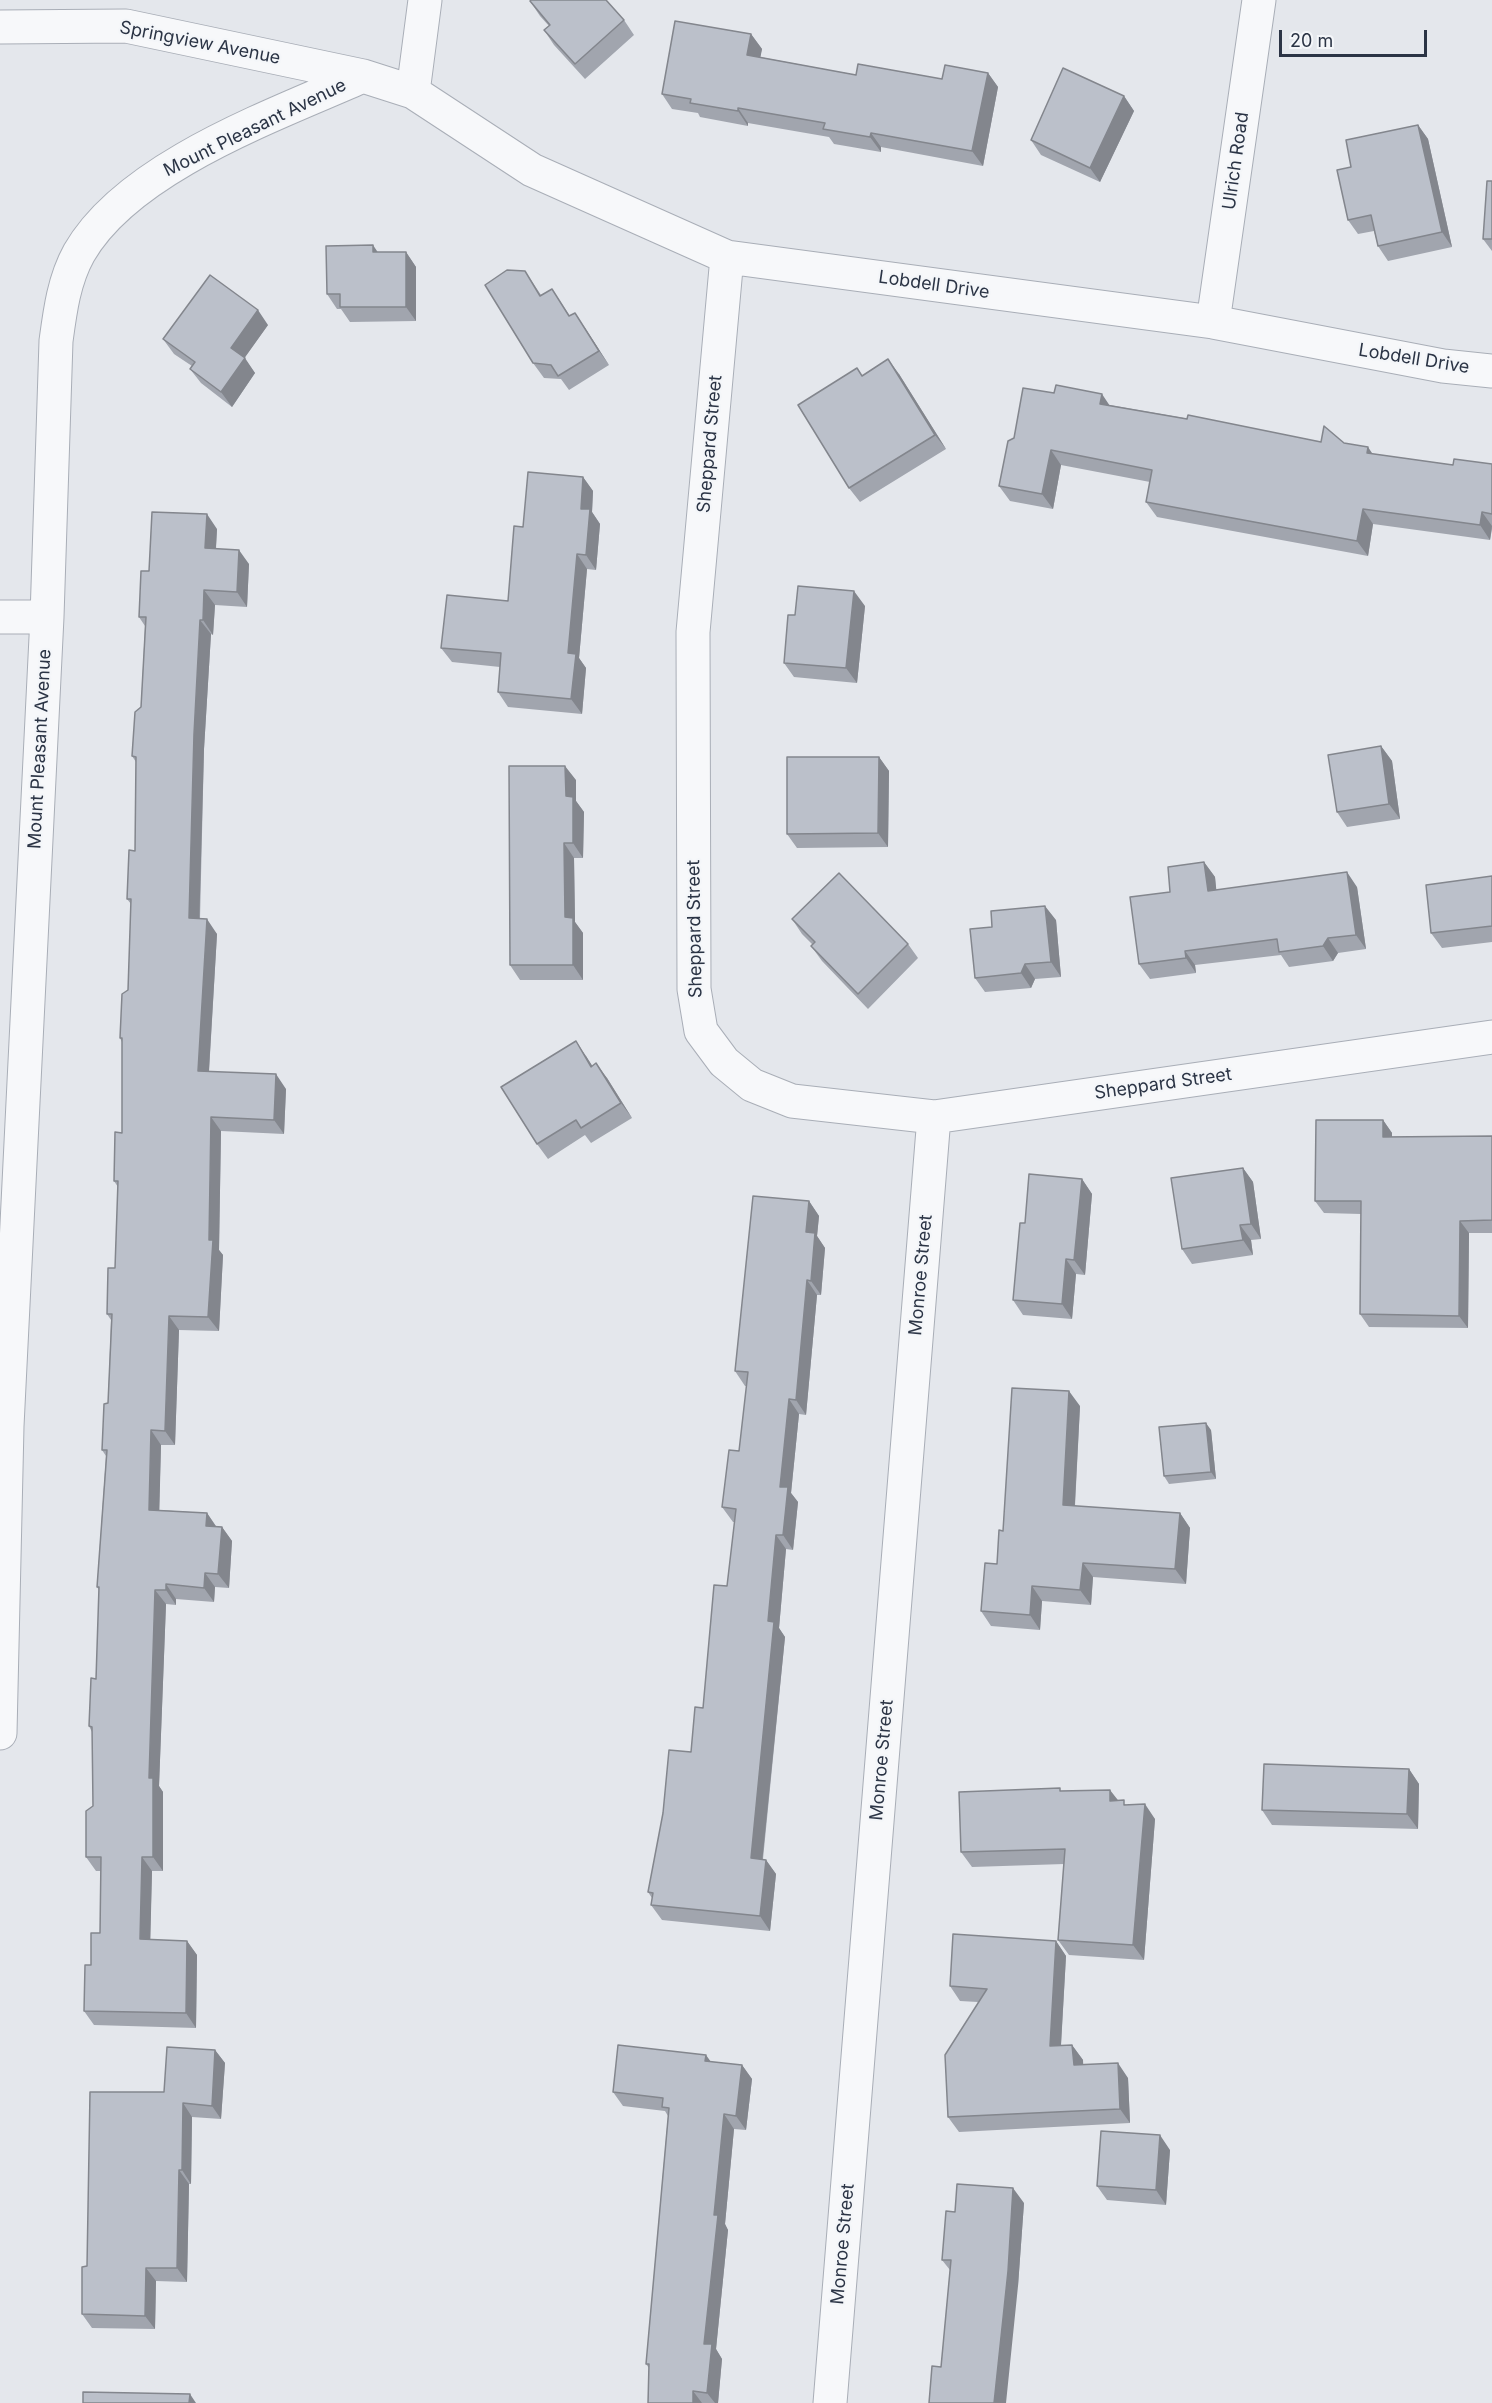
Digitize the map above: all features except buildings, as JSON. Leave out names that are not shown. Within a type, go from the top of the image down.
[{"type":"street","points":[[412,92],[425,0]]},
{"type":"street","name":"Ulrich Road","points":[[1213,322],[1259,0]]},
{"type":"street","name":"Springview Avenue","points":[[0,27],[126,26],[363,75]]},
{"type":"street","name":"Mount Pleasant Avenue","points":[[0,1733],[3,1426],[47,617],[56,341],[62,301],[78,254],[102,220],[146,183],[201,150],[363,75],[412,92]]},
{"type":"street","name":"Lobdell Drive","points":[[412,92],[531,170],[727,257],[1213,322],[1443,366],[1492,371]]},
{"type":"street","name":"Sheppard Street","points":[[727,257],[693,632],[694,989],[701,1031],[724,1062],[752,1085],[792,1101],[934,1117],[1492,1037]]},
{"type":"street","points":[[0,618],[47,617]]},
{"type":"street","name":"Monroe Street","points":[[830,2403],[934,1117]]}]
